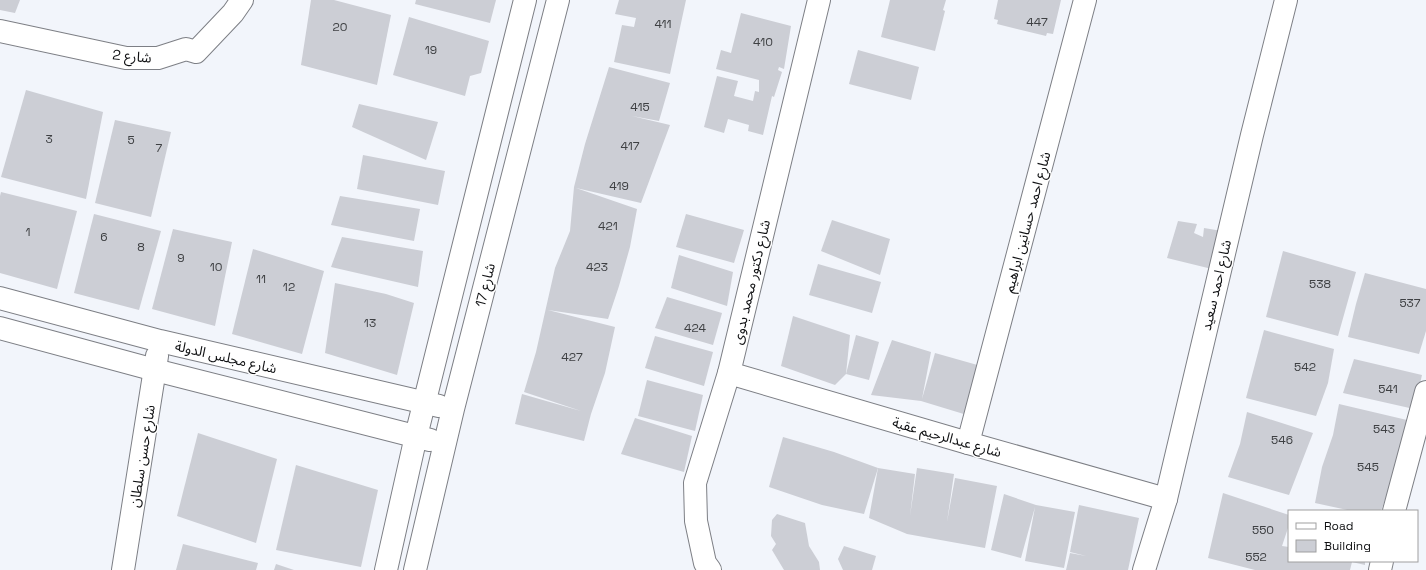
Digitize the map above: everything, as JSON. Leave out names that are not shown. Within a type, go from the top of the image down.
[{"type":"street","name":"شارع 2","points":[[0,31],[126,58],[158,58],[186,49],[196,52],[233,13],[242,0]]},
{"type":"street","points":[[386,570],[416,436],[525,0]]},
{"type":"street","name":"شارع 17","points":[[415,570],[453,409],[558,0]]},
{"type":"street","name":"شارع دكتور محمد بدوى","points":[[708,566],[696,520],[695,483],[729,373],[819,0]]},
{"type":"street","name":"شارع احمد حسانين ابراهيم","points":[[968,443],[1085,0]]},
{"type":"street","name":"شارع احمد سعيد","points":[[1144,570],[1166,499],[1252,135],[1286,0]]},
{"type":"street","name":"شارع مجلس الدولة","points":[[0,298],[160,341],[453,409]]},
{"type":"street","name":"شارع مجلس الدولة","points":[[0,328],[155,370],[445,444]]},
{"type":"street","name":"شارع حسن سلطان","points":[[123,570],[160,341]]},
{"type":"street","name":"شارع عبدالرحيم عقبة","points":[[729,373],[1166,499]]},
{"type":"street","points":[[1394,510],[1426,392]]},
{"type":"building","points":[[0,0],[20,0],[15,13],[0,10]]},
{"type":"building","points":[[311,0],[334,0],[391,15],[377,85],[301,65]]},
{"type":"building","points":[[416,0],[496,0],[490,23],[415,4]]},
{"type":"building","points":[[619,0],[686,0],[670,74],[614,62],[622,25],[634,27],[636,18],[615,14]]},
{"type":"building","points":[[890,0],[946,0],[943,10],[945,11],[935,51],[881,37]]},
{"type":"building","points":[[998,0],[1061,0],[1053,34],[1047,33],[1046,36],[997,24],[998,20],[994,19]]},
{"type":"building","points":[[741,13],[791,26],[784,69],[779,67],[778,70],[782,72],[774,97],[772,96],[763,135],[748,131],[749,125],[728,119],[724,133],[704,127],[717,76],[738,81],[734,96],[753,101],[755,91],[759,92],[759,80],[716,69],[721,50],[731,53]]},
{"type":"building","points":[[409,17],[489,41],[481,73],[470,76],[465,96],[393,75]]},
{"type":"building","points":[[858,50],[919,67],[911,100],[849,84]]},
{"type":"building","points":[[609,67],[670,83],[659,121],[632,116],[670,125],[641,203],[576,188],[637,209],[630,247],[608,319],[548,310],[615,327],[605,373],[591,414],[584,441],[515,424],[522,394],[581,411],[524,392],[536,352],[555,268],[570,231],[574,187],[585,144]]},
{"type":"building","points":[[26,90],[103,112],[86,199],[1,177]]},
{"type":"building","points":[[359,104],[438,122],[426,160],[352,127]]},
{"type":"building","points":[[115,120],[171,132],[151,217],[95,203]]},
{"type":"building","points":[[363,155],[445,171],[438,205],[357,189]]},
{"type":"building","points":[[1,192],[77,211],[57,289],[0,273]]},
{"type":"building","points":[[340,196],[420,209],[414,241],[331,225]]},
{"type":"building","points":[[94,214],[161,231],[139,310],[74,293]]},
{"type":"building","points":[[686,214],[744,230],[734,263],[676,247]]},
{"type":"building","points":[[832,220],[890,239],[880,275],[821,251]]},
{"type":"building","points":[[1178,221],[1197,224],[1194,233],[1203,237],[1204,228],[1222,231],[1216,270],[1167,258]]},
{"type":"building","points":[[173,229],[232,242],[215,326],[152,309]]},
{"type":"building","points":[[342,237],[423,251],[418,287],[331,267]]},
{"type":"building","points":[[253,249],[324,271],[302,354],[232,334]]},
{"type":"building","points":[[1283,251],[1356,272],[1338,336],[1266,317]]},
{"type":"building","points":[[679,255],[733,272],[727,306],[671,288]]},
{"type":"building","points":[[818,264],[881,282],[872,313],[809,295]]},
{"type":"building","points":[[1365,273],[1426,289],[1426,331],[1419,354],[1348,337]]},
{"type":"building","points":[[335,283],[386,294],[414,303],[397,375],[325,353]]},
{"type":"building","points":[[667,297],[722,313],[713,345],[655,328]]},
{"type":"building","points":[[793,316],[850,335],[846,374],[835,385],[781,366]]},
{"type":"building","points":[[1264,330],[1334,349],[1328,383],[1316,416],[1246,398]]},
{"type":"building","points":[[856,335],[879,342],[869,380],[846,374]]},
{"type":"building","points":[[655,336],[713,352],[704,386],[645,368]]},
{"type":"building","points":[[892,340],[931,352],[922,399],[935,353],[981,366],[967,415],[921,401],[871,395]]},
{"type":"building","points":[[1354,359],[1422,375],[1414,409],[1343,393]]},
{"type":"building","points":[[647,380],[703,395],[695,431],[638,416]]},
{"type":"building","points":[[1339,404],[1407,420],[1401,453],[1381,510],[1347,510],[1315,503],[1322,467],[1333,435]]},
{"type":"building","points":[[1247,412],[1313,433],[1289,495],[1228,477],[1240,444]]},
{"type":"building","points":[[635,418],[692,436],[684,472],[621,454]]},
{"type":"building","points":[[198,433],[277,459],[256,543],[177,516]]},
{"type":"building","points":[[783,437],[834,452],[878,468],[864,514],[822,505],[769,487]]},
{"type":"building","points":[[296,465],[378,490],[361,567],[276,550]]},
{"type":"building","points":[[878,468],[915,474],[910,516],[917,468],[954,474],[947,522],[955,478],[997,486],[985,548],[907,534],[869,518]]},
{"type":"building","points":[[1223,493],[1288,515],[1288,528],[1282,546],[1288,547],[1288,562],[1352,562],[1350,570],[1255,570],[1208,558]]},
{"type":"building","points":[[1004,494],[1036,505],[1075,512],[1064,568],[1025,561],[1035,507],[1021,558],[991,550]]},
{"type":"building","points":[[1079,505],[1139,518],[1128,570],[1066,570],[1070,553],[1086,556],[1070,552]]},
{"type":"building","points":[[777,514],[805,523],[809,546],[819,562],[820,570],[784,570],[772,550],[776,544],[771,536],[772,520]]},
{"type":"building","points":[[183,544],[258,563],[256,570],[176,570]]},
{"type":"building","points":[[844,546],[876,556],[872,570],[843,570],[838,559]]},
{"type":"building","points":[[1352,562],[1365,562],[1365,565]]},
{"type":"building","points":[[276,564],[294,570],[274,570]]}]
